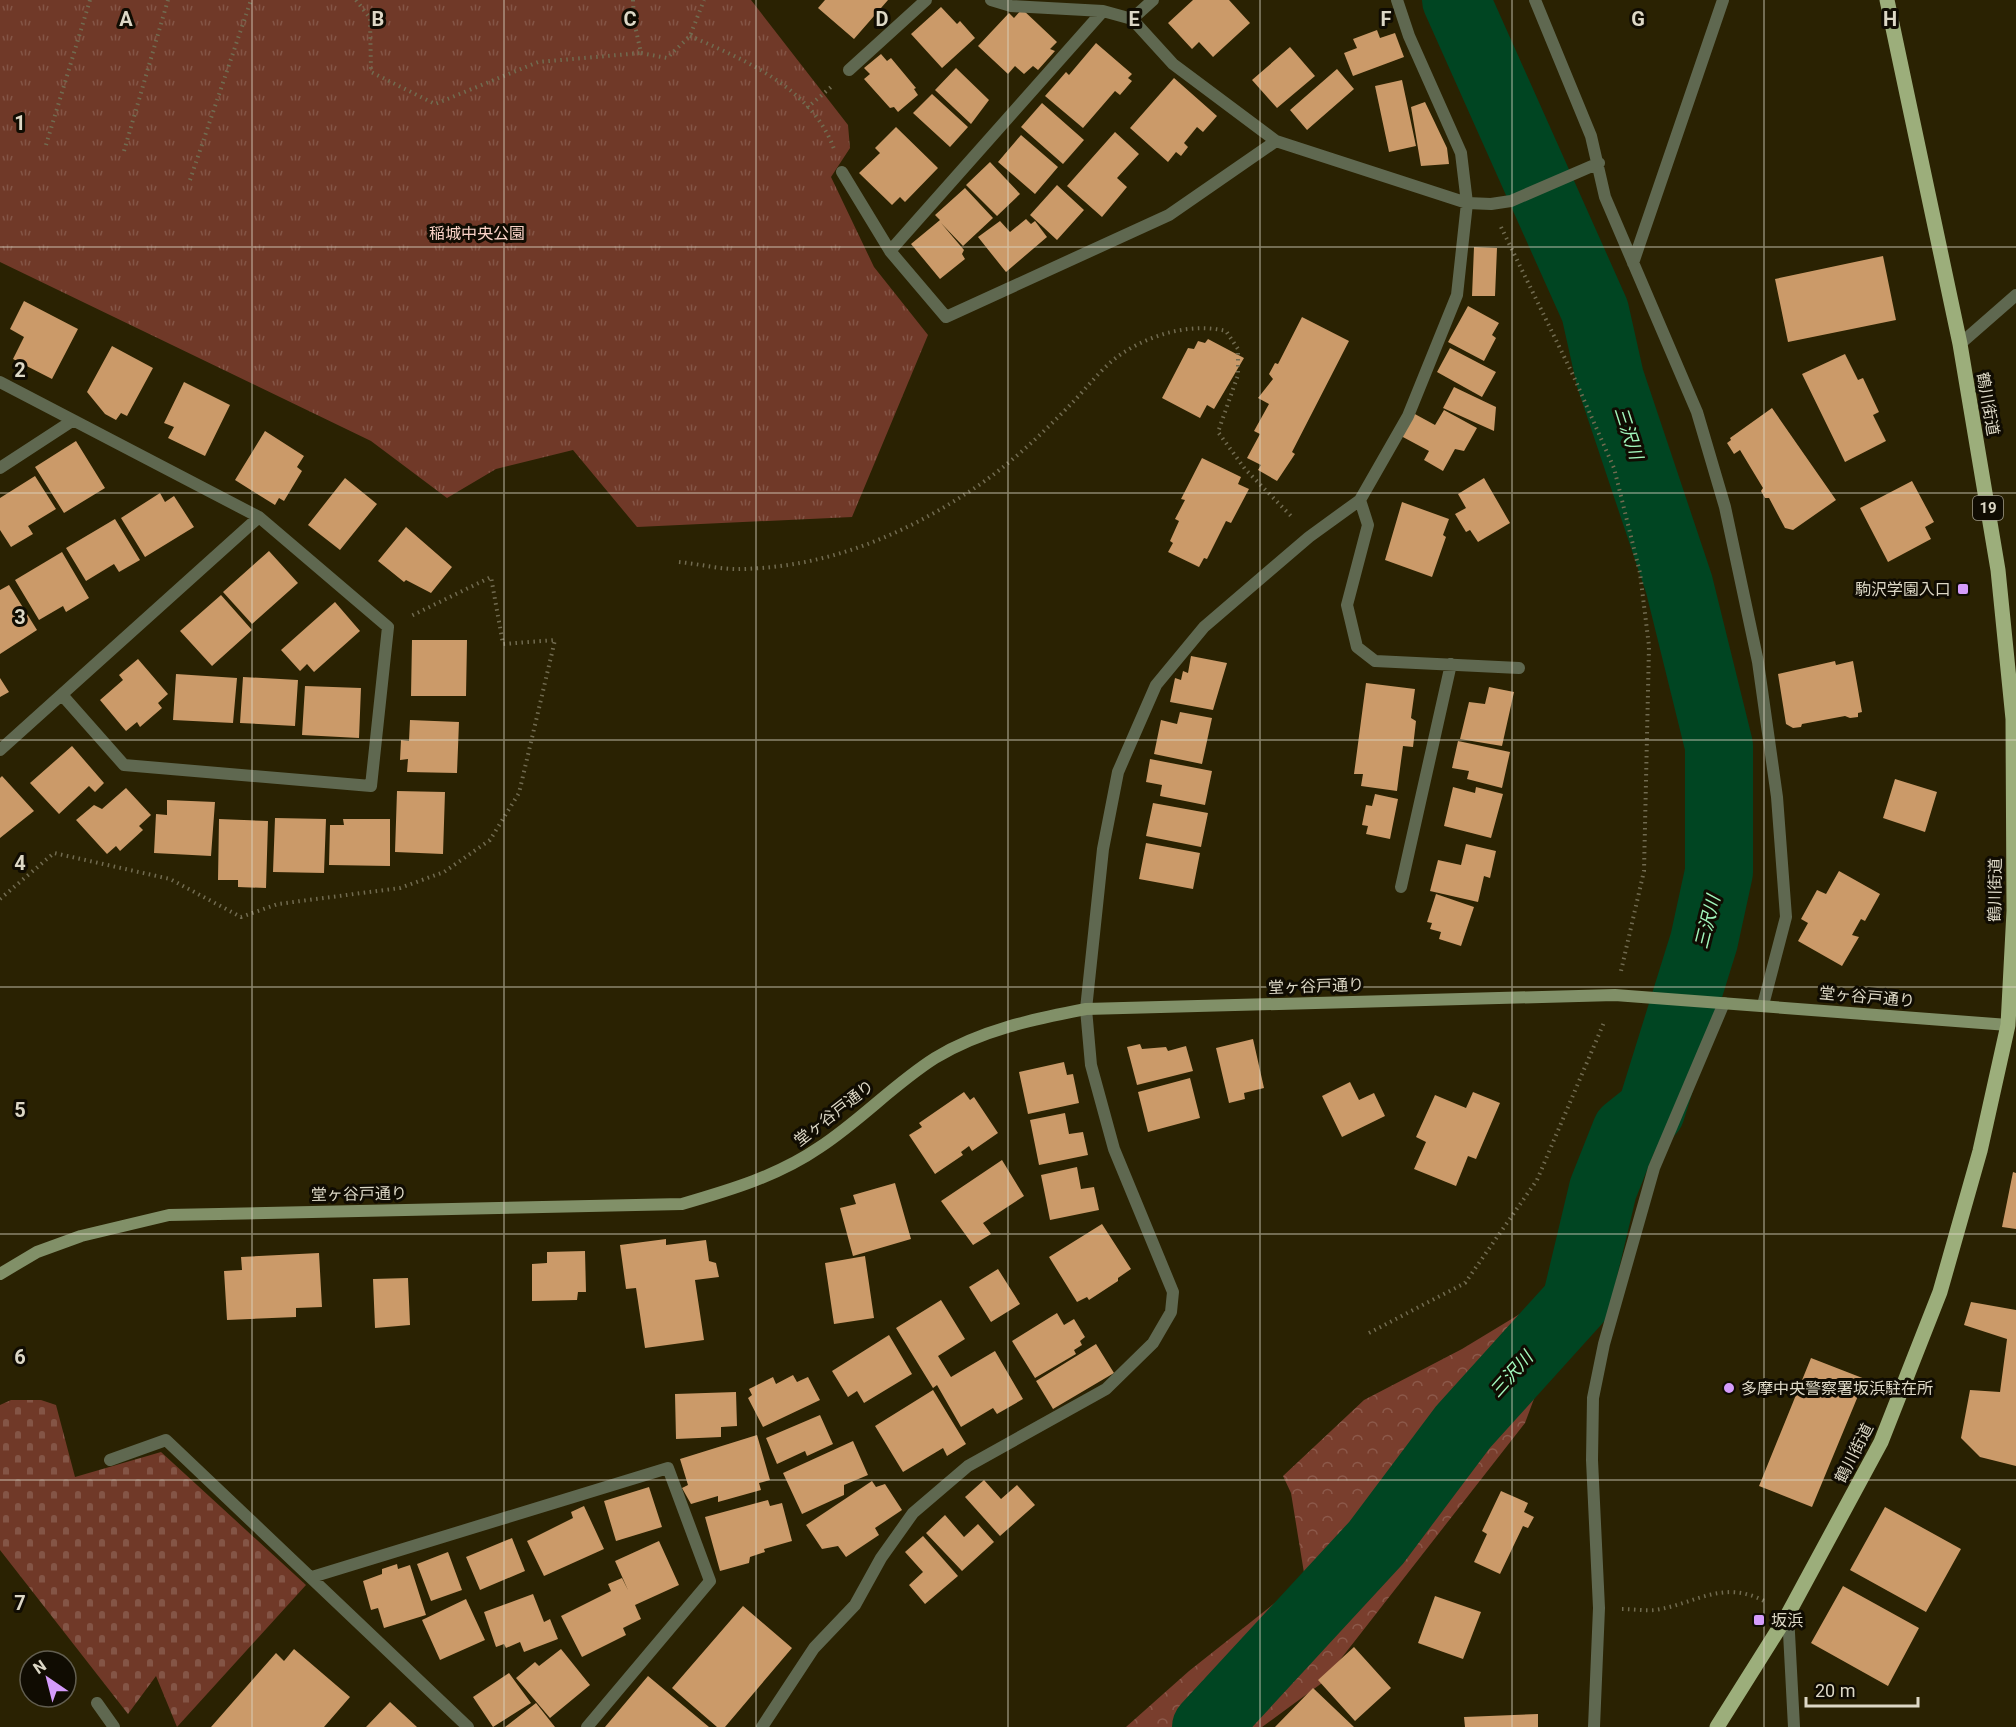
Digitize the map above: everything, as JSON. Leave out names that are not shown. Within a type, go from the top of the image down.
[{"type":"main road","name":"鶴川街道","points":[[1717,1727],[1788,1614],[1881,1442],[1940,1292],[2013,1024],[2013,719],[1998,570],[1960,344],[1887,0]]},
{"type":"street","points":[[849,70],[926,0]]},
{"type":"street","points":[[991,0],[1011,6],[1103,11],[1132,19],[1173,64],[1276,141],[1467,203],[1491,204],[1510,201],[1599,163]]},
{"type":"street","points":[[1132,19],[1153,0]]},
{"type":"street","points":[[762,1727],[814,1648],[855,1605],[882,1558],[913,1513],[968,1466],[1106,1389],[1153,1343],[1171,1312],[1173,1292],[1114,1149],[1091,1065],[1086,1009],[1103,849],[1118,772],[1156,685],[1204,627],[1310,537],[1360,500],[1408,416],[1457,295],[1467,203],[1461,153],[1408,36],[1397,0]]},
{"type":"street","points":[[1535,0],[1591,136],[1605,196],[1697,412],[1725,507],[1758,662],[1777,797],[1786,917],[1763,1005]]},
{"type":"street","points":[[1633,263],[1723,0]]},
{"type":"street","points":[[890,250],[1103,11]]},
{"type":"street","points":[[842,172],[890,250],[946,317],[1169,215],[1276,141]]},
{"type":"street","points":[[1960,344],[2016,295]]},
{"type":"street","points":[[0,381],[72,421],[259,517],[388,627],[371,786],[124,765],[63,696]]},
{"type":"street","points":[[0,468],[72,421]]},
{"type":"street","points":[[1360,500],[1368,525],[1347,605],[1357,647],[1375,661],[1519,668]]},
{"type":"street","points":[[0,750],[63,696],[259,517]]},
{"type":"street","points":[[1401,887],[1451,664]]},
{"type":"street","name":"堂ヶ谷戸通り","points":[[0,1274],[37,1252],[81,1236],[169,1215],[682,1204],[743,1186],[788,1167],[821,1147],[896,1084],[937,1057],[975,1039],[1024,1021],[1086,1009],[1616,995],[2013,1024]]},
{"type":"street","points":[[1594,1727],[1599,1608],[1592,1460],[1593,1398],[1604,1344],[1654,1168],[1724,1003]]},
{"type":"street","points":[[110,1460],[166,1440],[312,1576],[468,1727]]},
{"type":"street","points":[[312,1576],[668,1468],[710,1581],[587,1727]]},
{"type":"street","points":[[1788,1614],[1794,1727]]},
{"type":"street","points":[[97,1703],[114,1727]]},
{"type":"path","points":[[46,145],[90,0]]},
{"type":"path","points":[[124,151],[168,0]]},
{"type":"path","points":[[190,180],[251,0]]},
{"type":"path","points":[[356,0],[370,18],[371,72],[435,104],[538,62],[641,53],[667,58],[690,36],[704,0]]},
{"type":"path","points":[[633,0],[634,21],[641,53]]},
{"type":"path","points":[[690,36],[759,68],[794,94],[827,130],[842,172]]},
{"type":"path","points":[[807,108],[849,70]]},
{"type":"path","points":[[1369,1333],[1465,1283],[1537,1180],[1616,995],[1644,871],[1649,646],[1640,573],[1614,468],[1573,375],[1491,204]]},
{"type":"path","points":[[679,562],[741,570],[800,563],[850,552],[915,524],[969,492],[1043,433],[1126,351],[1173,332],[1206,326],[1226,331],[1238,349],[1238,375],[1218,432],[1245,469],[1310,537]]},
{"type":"path","points":[[1599,1608],[1655,1610],[1719,1591],[1752,1595],[1788,1614]]},
{"type":"green space","name":"稲城中央公園","points":[[0,0],[751,0],[848,125],[850,148],[831,177],[874,267],[928,335],[852,517],[637,527],[573,450],[496,469],[447,498],[371,441],[0,262]]},
{"type":"green space","points":[[1579,1278],[1525,1423],[1322,1683],[1262,1727],[1126,1727],[1189,1671],[1305,1579],[1291,1493],[1283,1476],[1364,1400],[1462,1349]]},
{"type":"green space","points":[[11,1400],[41,1400],[56,1405],[75,1477],[161,1452],[306,1585],[177,1727],[156,1676],[128,1714],[0,1550],[0,1405]]},
{"type":"building","points":[[825,0],[888,0],[854,39],[818,8]]},
{"type":"building","points":[[1193,0],[1229,0],[1250,23],[1213,57],[1199,42],[1192,49],[1168,23]]},
{"type":"building","points":[[941,7],[957,24],[960,21],[975,38],[942,68],[911,34]]},
{"type":"building","points":[[1022,9],[1057,42],[1050,49],[1055,51],[1038,70],[1033,66],[1024,74],[1015,66],[1008,74],[978,46],[1009,13],[1014,18]]},
{"type":"building","points":[[1377,30],[1380,38],[1395,33],[1404,57],[1353,76],[1344,53],[1357,48],[1353,39]]},
{"type":"building","points":[[1096,43],[1132,74],[1128,78],[1132,81],[1120,95],[1115,91],[1083,128],[1045,96],[1066,72],[1069,75]]},
{"type":"building","points":[[1290,47],[1315,76],[1277,108],[1252,80]]},
{"type":"building","points":[[881,54],[887,61],[891,58],[916,88],[914,89],[918,95],[898,112],[894,107],[890,108],[864,79],[870,74],[864,68]]},
{"type":"building","points":[[956,68],[989,100],[971,124],[935,90]]},
{"type":"building","points":[[1337,69],[1354,89],[1307,130],[1290,110]]},
{"type":"building","points":[[1174,78],[1217,116],[1203,132],[1197,127],[1184,143],[1188,147],[1181,156],[1176,152],[1168,162],[1130,128]]},
{"type":"building","points":[[1402,80],[1416,146],[1389,152],[1375,86]]},
{"type":"building","points":[[932,94],[968,127],[950,147],[913,113]]},
{"type":"building","points":[[1425,102],[1447,148],[1449,164],[1421,166],[1411,107]]},
{"type":"building","points":[[1042,103],[1084,140],[1063,164],[1021,127]]},
{"type":"building","points":[[896,127],[938,168],[905,202],[900,197],[892,205],[859,173],[880,153],[875,148]]},
{"type":"building","points":[[1115,132],[1139,154],[1117,178],[1127,187],[1102,217],[1067,186]]},
{"type":"building","points":[[1021,135],[1058,167],[1035,194],[998,162]]},
{"type":"building","points":[[990,162],[1020,194],[997,216],[966,185]]},
{"type":"building","points":[[1057,185],[1084,210],[1057,240],[1030,215]]},
{"type":"building","points":[[965,188],[993,218],[963,246],[941,223],[964,250],[962,254],[965,259],[940,279],[911,244],[940,220],[935,215]]},
{"type":"building","points":[[1026,219],[1031,224],[1035,221],[1047,237],[1006,272],[978,237],[1000,221],[1010,232]]},
{"type":"building","points":[[1474,247],[1497,248],[1495,296],[1472,296]]},
{"type":"building","points":[[1883,256],[1896,320],[1788,342],[1775,279]]},
{"type":"building","points":[[24,301],[78,329],[52,379],[13,359],[24,337],[10,329]]},
{"type":"building","points":[[1468,306],[1499,323],[1492,335],[1496,338],[1484,361],[1448,342]]},
{"type":"building","points":[[1302,317],[1349,341],[1292,452],[1295,454],[1277,481],[1258,470],[1261,465],[1247,458],[1260,434],[1254,431],[1269,404],[1258,398],[1273,379],[1269,374],[1275,363],[1278,364]]},
{"type":"building","points":[[1208,339],[1244,358],[1214,409],[1207,405],[1200,418],[1162,398],[1188,348],[1194,349],[1198,341],[1205,343]]},
{"type":"building","points":[[112,346],[153,368],[127,416],[121,413],[116,420],[105,414],[87,392]]},
{"type":"building","points":[[1450,348],[1496,372],[1482,397],[1437,372]]},
{"type":"building","points":[[1845,354],[1858,380],[1863,378],[1879,412],[1873,415],[1886,441],[1845,462],[1802,374]]},
{"type":"building","points":[[184,382],[230,405],[205,456],[168,438],[174,427],[164,423]]},
{"type":"building","points":[[1454,387],[1496,407],[1494,431],[1443,408]]},
{"type":"building","points":[[1772,408],[1836,500],[1793,530],[1785,528],[1769,498],[1765,498],[1761,491],[1763,488],[1740,450],[1734,454],[1727,443],[1731,440],[1730,438]]},
{"type":"building","points":[[1444,410],[1477,428],[1464,451],[1455,449],[1443,471],[1424,460],[1429,451],[1401,436],[1413,413],[1435,425]]},
{"type":"building","points":[[265,431],[304,456],[297,467],[302,471],[284,501],[279,498],[275,505],[235,480]]},
{"type":"building","points":[[76,441],[105,488],[64,513],[35,467]]},
{"type":"building","points":[[1202,458],[1241,477],[1238,484],[1249,489],[1231,523],[1226,521],[1207,559],[1204,558],[1199,567],[1168,552],[1179,521],[1175,519],[1185,500],[1181,499]]},
{"type":"building","points":[[35,476],[56,509],[28,526],[33,534],[11,547],[0,530],[0,498]]},
{"type":"building","points":[[345,478],[377,504],[340,550],[308,525]]},
{"type":"building","points":[[1484,478],[1510,523],[1478,542],[1470,530],[1466,532],[1455,514],[1466,508],[1458,494]]},
{"type":"building","points":[[1912,481],[1934,522],[1925,527],[1931,539],[1888,562],[1860,508]]},
{"type":"building","points":[[160,493],[165,502],[174,496],[194,527],[145,557],[121,518]]},
{"type":"building","points":[[1402,502],[1449,519],[1443,535],[1446,537],[1432,577],[1385,560]]},
{"type":"building","points":[[115,519],[140,560],[119,572],[114,564],[86,581],[66,548]]},
{"type":"building","points":[[406,527],[452,567],[431,593],[406,580],[404,582],[378,561]]},
{"type":"building","points":[[269,551],[298,583],[252,624],[223,592]]},
{"type":"building","points":[[62,552],[89,598],[66,612],[63,606],[39,620],[15,580]]},
{"type":"building","points":[[9,585],[37,630],[0,654],[0,590]]},
{"type":"building","points":[[221,595],[252,630],[212,666],[180,631]]},
{"type":"building","points":[[335,602],[360,631],[314,672],[307,664],[300,671],[281,650]]},
{"type":"building","points":[[412,640],[467,640],[466,696],[411,696]]},
{"type":"building","points":[[1191,656],[1227,663],[1213,710],[1170,702],[1175,678],[1181,680],[1183,671],[1188,673]]},
{"type":"building","points":[[138,659],[168,694],[158,703],[162,708],[140,727],[137,722],[126,731],[100,700],[123,680],[119,675]]},
{"type":"building","points":[[1835,661],[1836,665],[1853,661],[1862,712],[1858,713],[1858,717],[1845,716],[1802,724],[1801,727],[1793,728],[1786,724],[1778,674]]},
{"type":"building","points":[[176,674],[237,678],[233,723],[173,720]]},
{"type":"building","points":[[243,677],[298,680],[295,726],[240,723]]},
{"type":"building","points":[[0,678],[9,692],[0,697]]},
{"type":"building","points":[[1366,683],[1415,689],[1411,718],[1416,721],[1413,747],[1403,746],[1397,791],[1361,786],[1363,774],[1354,774]]},
{"type":"building","points":[[305,686],[361,688],[359,738],[302,735]]},
{"type":"building","points":[[1489,687],[1514,692],[1502,746],[1460,739],[1469,702],[1485,704]]},
{"type":"building","points":[[1180,712],[1212,718],[1202,764],[1154,754],[1161,720],[1177,724]]},
{"type":"building","points":[[410,720],[459,722],[457,773],[407,772],[408,759],[400,760],[401,740],[409,741]]},
{"type":"building","points":[[1458,741],[1510,752],[1502,788],[1467,779],[1469,771],[1452,768]]},
{"type":"building","points":[[72,746],[104,783],[95,792],[89,786],[59,814],[30,783]]},
{"type":"building","points":[[1150,759],[1212,771],[1205,805],[1160,796],[1162,785],[1146,782]]},
{"type":"building","points":[[2,776],[34,811],[0,838],[0,778]]},
{"type":"building","points":[[1895,779],[1937,792],[1925,832],[1883,818]]},
{"type":"building","points":[[1453,787],[1475,793],[1476,787],[1503,794],[1491,838],[1444,826]]},
{"type":"building","points":[[126,788],[151,815],[139,826],[143,830],[120,851],[116,846],[107,854],[76,820],[94,805],[102,809]]},
{"type":"building","points":[[397,791],[445,792],[443,854],[395,852]]},
{"type":"building","points":[[1375,794],[1398,799],[1390,839],[1366,834],[1368,826],[1362,825],[1366,805],[1372,806]]},
{"type":"building","points":[[167,800],[215,802],[211,856],[154,853],[156,814],[167,815]]},
{"type":"building","points":[[1153,803],[1208,813],[1201,847],[1146,836]]},
{"type":"building","points":[[275,818],[326,819],[324,873],[273,872]]},
{"type":"building","points":[[219,819],[268,821],[266,888],[238,887],[238,880],[218,880]]},
{"type":"building","points":[[343,819],[390,819],[390,866],[329,865],[330,825],[344,825]]},
{"type":"building","points":[[1146,843],[1200,853],[1193,889],[1139,879]]},
{"type":"building","points":[[1466,844],[1496,851],[1490,878],[1484,876],[1478,902],[1430,891],[1438,860],[1461,865]]},
{"type":"building","points":[[1839,871],[1880,894],[1865,921],[1861,919],[1852,935],[1859,937],[1842,966],[1798,941],[1808,923],[1801,919],[1817,890],[1826,894]]},
{"type":"building","points":[[1436,894],[1474,907],[1461,946],[1439,939],[1441,932],[1430,929],[1432,923],[1427,922]]},
{"type":"building","points":[[1253,1039],[1264,1088],[1244,1093],[1245,1099],[1229,1103],[1216,1048]]},
{"type":"building","points":[[1140,1044],[1142,1049],[1166,1047],[1168,1051],[1186,1046],[1193,1071],[1137,1085],[1127,1047]]},
{"type":"building","points":[[1064,1062],[1067,1075],[1073,1074],[1079,1103],[1028,1114],[1019,1072]]},
{"type":"building","points":[[1190,1078],[1200,1118],[1148,1132],[1138,1092]]},
{"type":"building","points":[[1350,1082],[1359,1100],[1374,1093],[1385,1116],[1342,1137],[1322,1096]]},
{"type":"building","points":[[964,1092],[970,1100],[974,1097],[998,1133],[972,1151],[969,1146],[961,1152],[963,1155],[935,1174],[909,1135],[922,1127],[919,1123]]},
{"type":"building","points":[[1473,1092],[1500,1103],[1476,1159],[1468,1156],[1456,1186],[1414,1169],[1426,1142],[1416,1137],[1435,1095],[1466,1108]]},
{"type":"building","points":[[1065,1113],[1069,1134],[1083,1132],[1088,1155],[1039,1165],[1030,1120]]},
{"type":"building","points":[[1002,1160],[1024,1196],[983,1223],[991,1234],[973,1245],[941,1201]]},
{"type":"building","points":[[1077,1167],[1081,1189],[1094,1187],[1099,1210],[1050,1220],[1041,1175]]},
{"type":"building","points":[[2013,1172],[2016,1173],[2016,1229],[2002,1227]]},
{"type":"building","points":[[895,1183],[911,1239],[853,1256],[840,1208],[856,1204],[853,1195]]},
{"type":"building","points":[[1102,1224],[1131,1269],[1118,1278],[1118,1281],[1089,1300],[1087,1297],[1077,1302],[1049,1257]]},
{"type":"building","points":[[666,1239],[666,1245],[706,1240],[709,1261],[716,1263],[719,1277],[695,1280],[704,1340],[645,1348],[636,1288],[626,1289],[620,1245]]},
{"type":"building","points":[[585,1251],[586,1292],[578,1292],[577,1300],[532,1301],[532,1264],[547,1263],[547,1252]]},
{"type":"building","points":[[319,1253],[322,1307],[296,1308],[296,1317],[227,1320],[224,1271],[242,1270],[241,1257]]},
{"type":"building","points":[[865,1256],[874,1318],[834,1324],[825,1263]]},
{"type":"building","points":[[998,1269],[1020,1304],[991,1322],[969,1287]]},
{"type":"building","points":[[408,1278],[410,1325],[375,1328],[373,1279]]},
{"type":"building","points":[[941,1300],[965,1339],[938,1356],[951,1377],[995,1351],[1023,1399],[997,1414],[993,1408],[961,1427],[937,1385],[933,1388],[896,1328]]},
{"type":"building","points":[[1971,1302],[2016,1310],[2016,1466],[1980,1457],[1961,1438],[1970,1390],[2000,1392],[2007,1339],[1964,1325]]},
{"type":"building","points":[[1057,1313],[1064,1325],[1074,1319],[1085,1337],[1080,1341],[1082,1345],[1074,1350],[1076,1354],[1035,1378],[1012,1341]]},
{"type":"building","points":[[889,1335],[912,1374],[864,1403],[857,1391],[848,1397],[832,1371]]},
{"type":"building","points":[[1096,1344],[1114,1373],[1053,1409],[1036,1381]]},
{"type":"building","points":[[1811,1358],[1865,1379],[1812,1507],[1759,1486]]},
{"type":"building","points":[[793,1375],[797,1382],[808,1377],[820,1400],[763,1427],[748,1398],[752,1395],[749,1389],[773,1377],[776,1384]]},
{"type":"building","points":[[933,1390],[966,1444],[947,1456],[943,1448],[903,1472],[875,1426]]},
{"type":"building","points":[[736,1392],[737,1426],[721,1427],[721,1437],[676,1439],[675,1394]]},
{"type":"building","points":[[820,1415],[833,1444],[807,1456],[805,1451],[777,1464],[766,1438]]},
{"type":"building","points":[[757,1435],[770,1480],[759,1483],[761,1490],[718,1502],[718,1496],[691,1504],[682,1488],[688,1485],[680,1459]]},
{"type":"building","points":[[853,1441],[868,1475],[844,1485],[844,1495],[802,1514],[783,1473]]},
{"type":"building","points":[[984,1480],[1001,1499],[1017,1485],[1035,1505],[1000,1536],[965,1497]]},
{"type":"building","points":[[872,1481],[876,1487],[885,1484],[902,1510],[875,1528],[879,1535],[846,1557],[838,1546],[822,1549],[806,1525]]},
{"type":"building","points":[[649,1487],[662,1527],[616,1541],[604,1501]]},
{"type":"building","points":[[1501,1491],[1528,1503],[1524,1512],[1534,1517],[1528,1528],[1523,1526],[1500,1574],[1474,1562],[1487,1534],[1482,1531]]},
{"type":"building","points":[[768,1500],[770,1506],[782,1503],[792,1541],[764,1549],[765,1552],[750,1557],[749,1563],[720,1571],[705,1517]]},
{"type":"building","points":[[584,1506],[604,1549],[544,1576],[527,1541],[573,1518],[571,1512]]},
{"type":"building","points":[[1885,1507],[1961,1549],[1926,1612],[1850,1570]]},
{"type":"building","points":[[945,1515],[964,1537],[978,1524],[994,1542],[962,1571],[926,1533]]},
{"type":"building","points":[[923,1536],[958,1576],[925,1604],[909,1585],[923,1572],[905,1552]]},
{"type":"building","points":[[512,1538],[525,1571],[480,1590],[466,1557]]},
{"type":"building","points":[[659,1541],[679,1585],[635,1605],[641,1619],[623,1628],[626,1635],[582,1657],[561,1616],[611,1591],[608,1584],[622,1578],[628,1590],[615,1561]]},
{"type":"building","points":[[448,1552],[462,1590],[431,1601],[417,1564]]},
{"type":"building","points":[[397,1564],[398,1569],[410,1565],[426,1615],[384,1628],[378,1608],[371,1610],[363,1581],[382,1574],[382,1569]]},
{"type":"building","points":[[1843,1586],[1919,1628],[1888,1686],[1811,1643]]},
{"type":"building","points":[[533,1594],[544,1622],[550,1619],[558,1639],[524,1652],[520,1642],[506,1648],[504,1644],[496,1647],[484,1612]]},
{"type":"building","points":[[1435,1596],[1481,1612],[1463,1659],[1418,1643]]},
{"type":"building","points":[[466,1599],[485,1640],[440,1660],[422,1620]]},
{"type":"building","points":[[743,1606],[792,1648],[725,1727],[717,1727],[672,1688]]},
{"type":"building","points":[[1354,1647],[1391,1688],[1355,1721],[1318,1680]]},
{"type":"building","points":[[294,1649],[350,1697],[324,1727],[211,1727],[276,1653],[284,1661]]},
{"type":"building","points":[[561,1649],[590,1685],[550,1718],[516,1678],[535,1662],[539,1666]]},
{"type":"building","points":[[509,1673],[531,1703],[493,1727],[473,1697]]},
{"type":"building","points":[[648,1676],[709,1727],[605,1727]]},
{"type":"building","points":[[1313,1688],[1354,1727],[1275,1727]]},
{"type":"building","points":[[390,1702],[417,1727],[366,1727]]},
{"type":"building","points":[[536,1703],[555,1727],[505,1727]]},
{"type":"building","points":[[1538,1714],[1538,1727],[1465,1727],[1464,1717]]},
{"type":"waterway","name":"三沢川","points":[[1206,1727],[1376,1543],[1463,1427],[1576,1302],[1603,1189],[1626,1131],[1651,1111],[1704,941],[1719,872],[1719,746],[1679,584],[1610,378],[1595,311],[1456,0]]},
{"type":"place","name":"駒沢学園入口","points":[[1963,589]]},
{"type":"place","name":"多摩中央警察署坂浜駐在所","points":[[1729,1388]]},
{"type":"place","name":"坂浜","points":[[1759,1620]]}]
